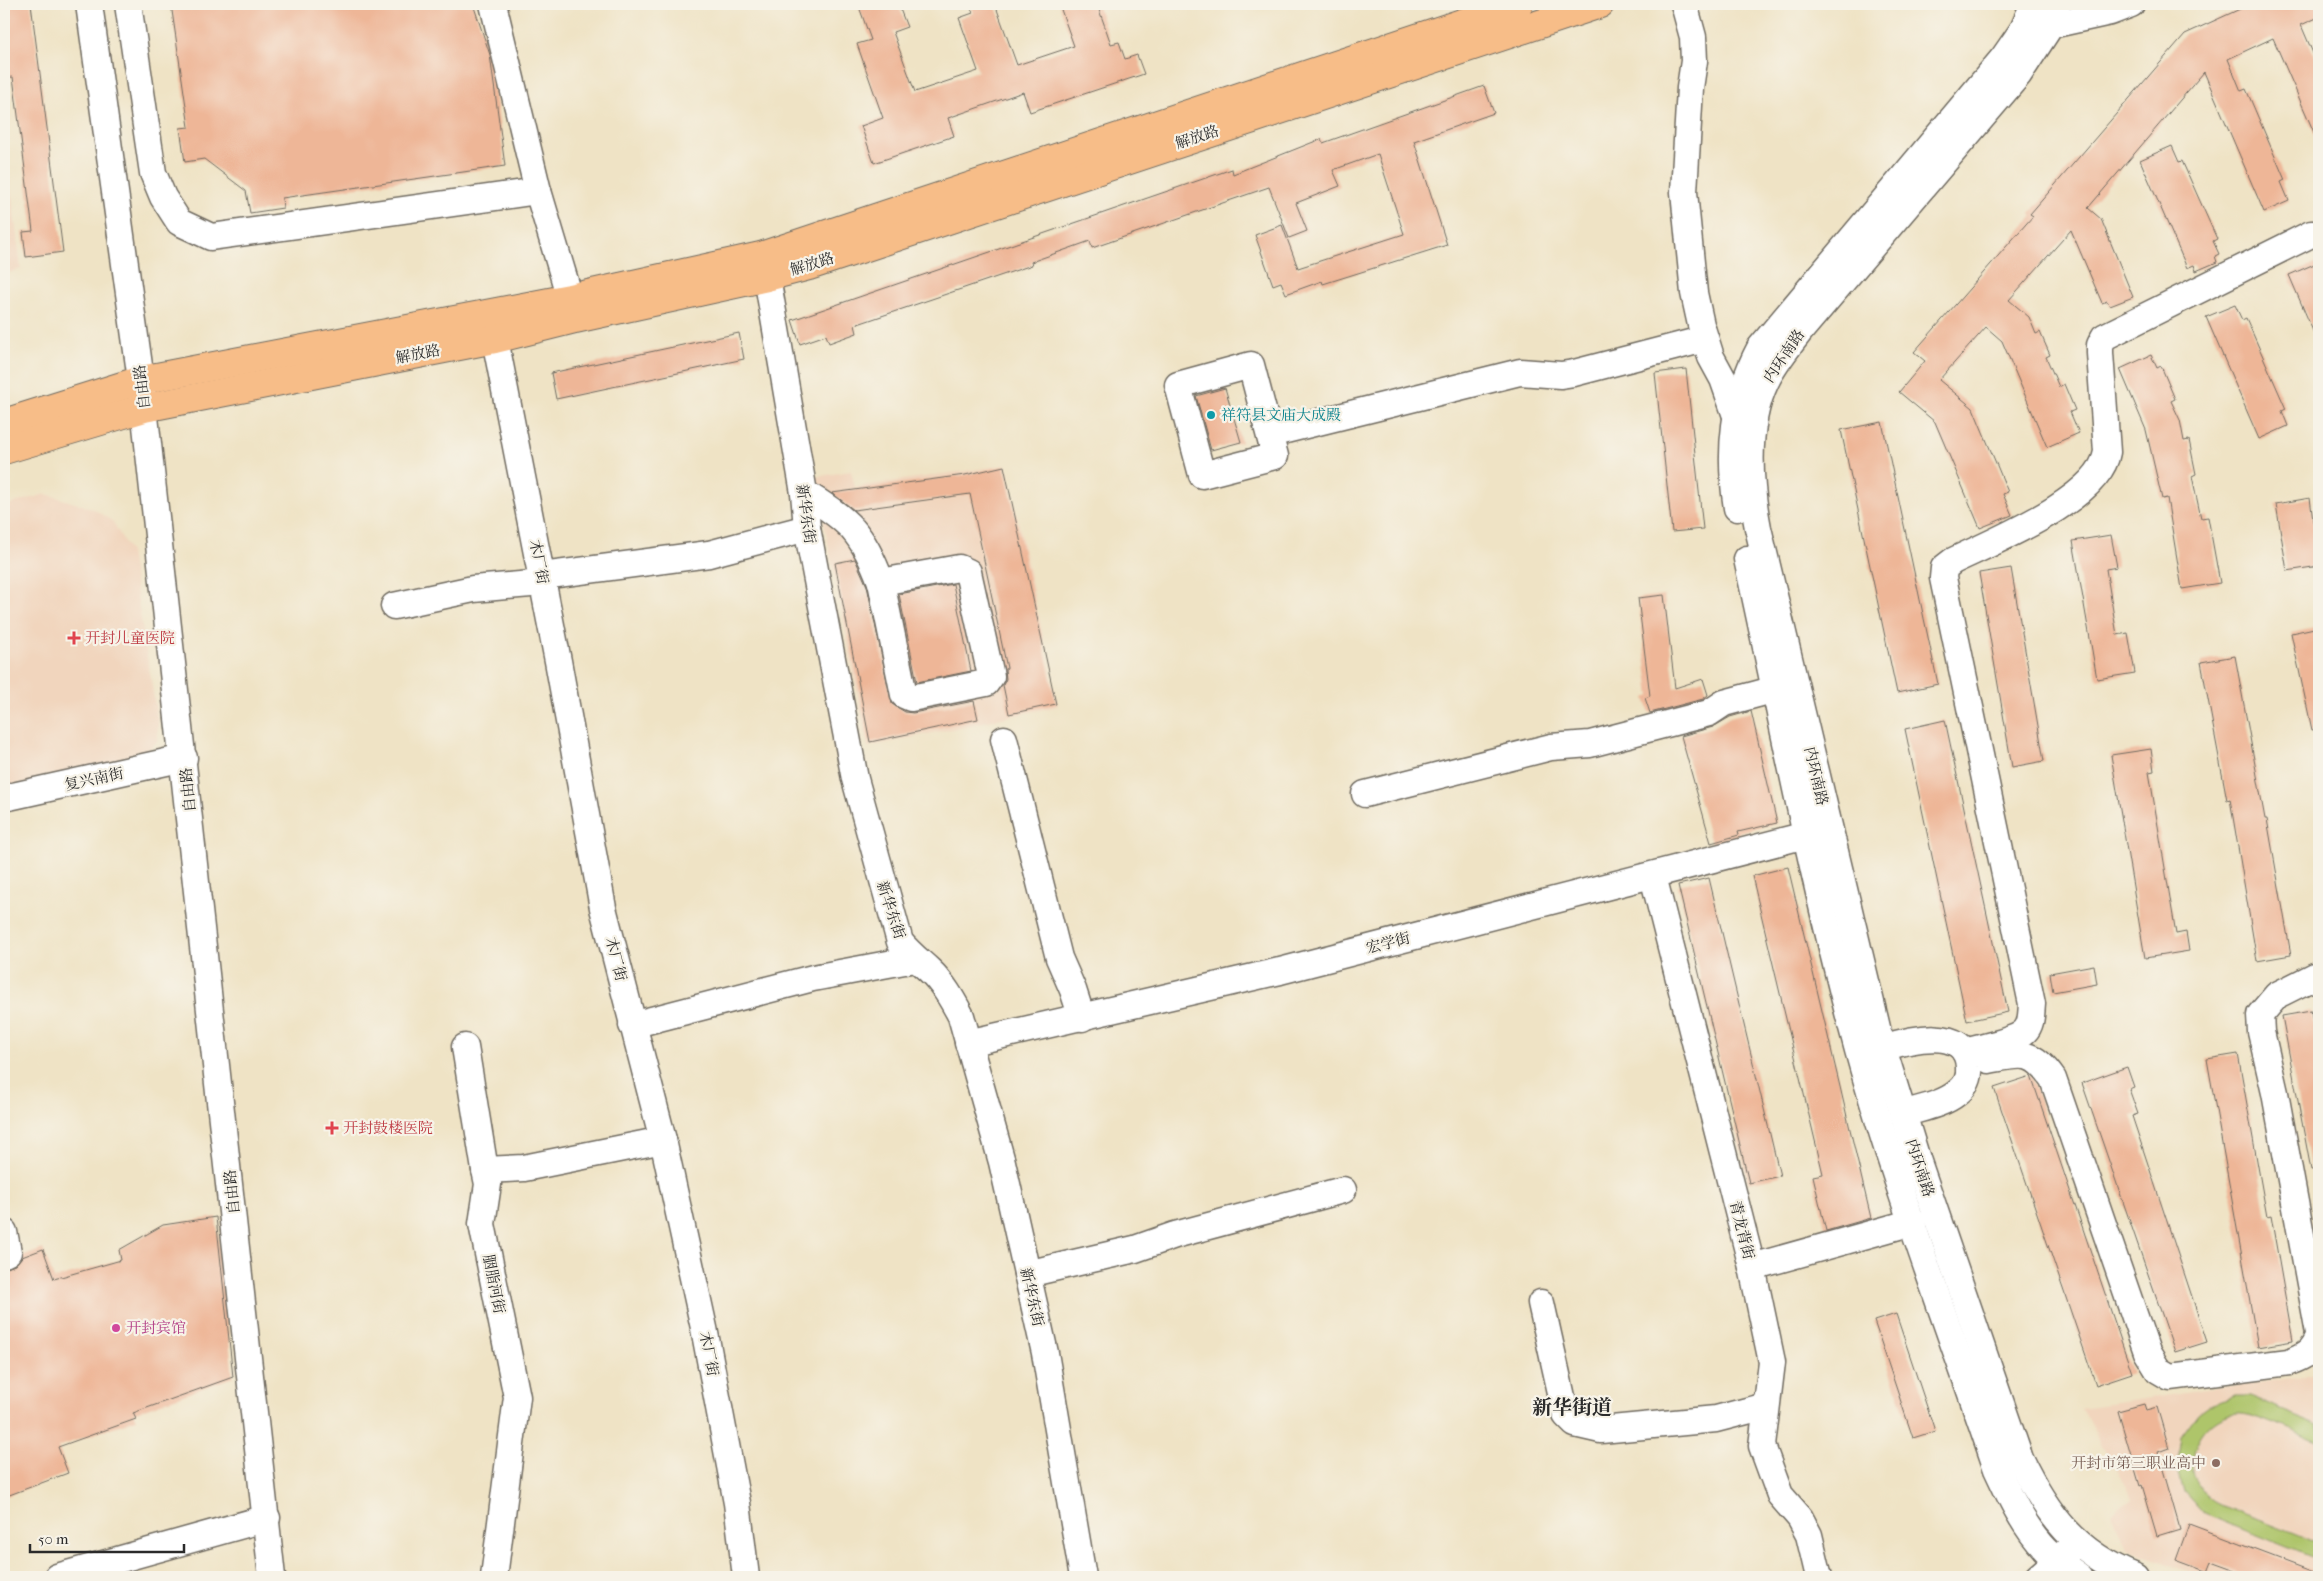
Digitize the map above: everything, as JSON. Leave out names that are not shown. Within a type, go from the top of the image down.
[{"type":"main road","name":"解放路","points":[[4,423],[141,380],[570,298],[761,256],[1520,4]]},
{"type":"main road","name":"解放路","points":[[4,450],[144,408],[495,339],[809,266],[1600,4]]},
{"type":"street","name":"自由路","points":[[89,4],[141,380],[184,758],[272,1577]]},
{"type":"street","points":[[128,4],[153,173],[163,197],[180,222],[211,237],[538,191]]},
{"type":"street","points":[[493,4],[538,191],[570,298]]},
{"type":"street","points":[[1684,4],[1693,37],[1694,61],[1690,88],[1684,192],[1694,293],[1705,339],[1735,413]]},
{"type":"street","name":"内环南路","points":[[2034,4],[2022,31],[2004,57],[1760,348],[1742,387],[1735,413],[1732,436],[1734,490],[1806,835],[1858,1048],[1886,1146],[1997,1469],[2036,1539],[2057,1560],[2080,1577]]},
{"type":"street","points":[[2054,14],[2110,12],[2131,4]]},
{"type":"street","name":"内环南路","points":[[2054,14],[2019,74],[1796,337],[1766,382],[1754,426],[1750,473],[1758,528],[1882,1048],[2020,1459],[2044,1505],[2077,1543],[2111,1567],[2136,1577]]},
{"type":"street","points":[[2019,1046],[2031,1021],[2032,1004],[1946,595],[1943,578],[1944,568],[1953,561],[2048,513],[2079,493],[2099,473],[2106,462],[2107,452],[2100,353],[2100,345],[2104,337],[2311,234],[2319,234]]},
{"type":"street","name":"新华东街","points":[[767,277],[804,493],[807,528],[855,779],[890,914],[900,942],[915,959],[929,970],[950,995],[961,1016],[1002,1162],[1045,1353],[1083,1577]]},
{"type":"street","name":"木厂街","points":[[495,339],[603,908],[663,1140],[706,1338],[737,1503],[746,1577]]},
{"type":"street","points":[[1270,434],[1520,372],[1561,375],[1574,373],[1705,339]]},
{"type":"street","points":[[1251,365],[1270,434],[1275,456],[1202,475],[1178,385],[1251,365]]},
{"type":"street","points":[[804,493],[846,521],[871,555],[881,582],[904,695],[911,698],[986,683],[991,676],[968,572],[958,568],[881,582]]},
{"type":"street","points":[[394,606],[473,589],[709,554],[807,528]]},
{"type":"street","points":[[1365,794],[1552,747],[1590,744],[1709,713],[1724,703],[1776,689]]},
{"type":"street","points":[[1004,739],[1059,958],[1074,990],[1082,1018]]},
{"type":"street","name":"复兴南街","points":[[4,798],[184,758]]},
{"type":"street","name":"宏学街","points":[[968,1043],[1280,971],[1806,835]]},
{"type":"street","name":"青龙背街","points":[[1653,876],[1752,1267],[1772,1362],[1762,1446],[1780,1495],[1800,1518],[1809,1535],[1819,1577]]},
{"type":"street","points":[[632,1025],[813,978],[915,959]]},
{"type":"street","points":[[2019,1046],[2043,1064],[2053,1079],[2147,1352],[2158,1370],[2170,1377],[2289,1362],[2304,1357],[2314,1349],[2319,1334],[2260,1015],[2277,995],[2319,974]]},
{"type":"street","points":[[1882,1048],[1914,1039],[1932,1037],[1959,1046],[1967,1058],[1970,1077],[1956,1094],[1943,1101],[1903,1114]]},
{"type":"street","points":[[1967,1058],[2019,1046]]},
{"type":"street","name":"胭脂河街","points":[[465,1047],[488,1184],[482,1224],[517,1397],[494,1577]]},
{"type":"street","points":[[485,1170],[524,1168],[663,1140]]},
{"type":"street","points":[[1027,1274],[1135,1249],[1175,1235],[1343,1190]]},
{"type":"street","points":[[1752,1267],[1912,1222]]},
{"type":"street","points":[[4,1232],[8,1252],[4,1254]]},
{"type":"street","points":[[1541,1303],[1566,1415],[1575,1424],[1587,1428],[1610,1429],[1716,1419],[1766,1406]]},
{"type":"street","points":[[57,1577],[267,1518]]},
{"type":"street","points":[[2038,1577],[2077,1543]]},
{"type":"shaded area","points":[[4,133],[21,269],[4,274]]},
{"type":"shaded area","points":[[1006,465],[1058,706],[868,747],[815,477],[851,471],[855,487]]},
{"type":"shaded area","name":"开封儿童医院","points":[[46,494],[94,509],[113,522],[130,552],[158,723],[157,741],[139,759],[4,791],[4,506]]},
{"type":"shaded area","name":"开封市第三职业高中","points":[[2319,1374],[2319,1577],[2204,1577],[2127,1549],[2112,1513],[2132,1498],[2081,1408]]},
{"type":"green space","points":[[2235,1397],[2249,1397],[2319,1425],[2319,1442],[2278,1424],[2245,1413],[2223,1416],[2211,1424],[2202,1434],[2196,1447],[2193,1460],[2195,1474],[2200,1487],[2217,1503],[2319,1543],[2319,1560],[2203,1513],[2184,1492],[2177,1464],[2181,1436],[2198,1413],[2209,1405]]},
{"type":"building","points":[[4,4],[31,4],[63,252],[26,257],[23,232],[33,231],[13,77],[4,78]]},
{"type":"building","points":[[171,4],[473,4],[490,55],[505,166],[282,198],[283,208],[250,213],[246,191],[204,159],[185,162],[180,128],[189,127]]},
{"type":"building","points":[[858,4],[898,4],[907,27],[893,32],[915,92],[978,71],[959,18],[973,13],[969,4],[995,4],[1017,65],[1074,46],[1059,4],[1097,4],[1111,44],[1119,42],[1125,59],[1137,55],[1144,74],[1030,112],[1023,92],[948,118],[954,136],[874,163],[861,126],[883,118],[857,44],[871,40]]},
{"type":"building","points":[[2251,4],[2319,4],[2319,17],[2301,25],[2315,58],[2319,57],[2319,144],[2273,38],[2228,59],[2241,91],[2246,89],[2285,180],[2281,182],[2289,201],[2264,212],[2204,72],[2088,208],[2101,219],[2133,297],[2110,306],[2107,301],[2102,303],[2071,230],[2009,300],[2029,317],[2036,334],[2040,332],[2050,355],[2046,357],[2059,387],[2064,384],[2075,410],[2070,412],[2079,433],[2047,447],[2002,341],[1986,327],[1939,380],[1973,408],[2008,492],[2003,494],[2012,515],[1980,528],[1935,422],[1899,392],[1925,361],[1914,352],[2033,216],[2030,214],[2185,34]]},
{"type":"building","points":[[1484,86],[1494,113],[1414,141],[1447,245],[1323,284],[1322,281],[1286,294],[1281,282],[1273,285],[1255,235],[1282,225],[1298,268],[1404,234],[1378,154],[1333,170],[1340,186],[1296,203],[1307,231],[1289,238],[1269,187],[1092,248],[1090,241],[1031,262],[1032,265],[855,325],[857,333],[829,343],[826,335],[800,344],[792,320],[1232,169],[1233,174],[1321,139],[1323,143]]},
{"type":"building","points":[[2172,146],[2179,162],[2182,161],[2217,239],[2213,241],[2219,254],[2215,256],[2217,262],[2196,271],[2194,265],[2187,268],[2140,160]]},
{"type":"building","points":[[2319,262],[2319,345],[2289,275]]},
{"type":"building","points":[[2235,305],[2242,320],[2246,318],[2286,409],[2282,411],[2288,426],[2259,439],[2206,317]]},
{"type":"building","points":[[739,333],[744,359],[556,399],[551,373]]},
{"type":"building","points":[[2151,355],[2157,368],[2161,366],[2175,399],[2171,401],[2180,420],[2184,441],[2189,440],[2196,474],[2192,476],[2201,518],[2208,517],[2220,583],[2182,589],[2167,498],[2162,499],[2146,430],[2120,369]]},
{"type":"building","points":[[1686,369],[1703,529],[1672,532],[1655,373]]},
{"type":"building","name":"祥符县文庙大成殿","points":[[1225,388],[1241,442],[1211,450],[1196,396]]},
{"type":"building","points":[[1882,422],[1938,684],[1897,693],[1841,430]]},
{"type":"building","points":[[1004,466],[1056,704],[1009,714],[1003,685],[1006,679],[1005,669],[1007,668],[970,494],[854,510],[832,493],[965,475]]},
{"type":"building","points":[[2310,498],[2319,566],[2287,571],[2276,504]]},
{"type":"building","points":[[2111,535],[2117,567],[2106,569],[2117,635],[2128,633],[2135,673],[2097,679],[2073,541]]},
{"type":"building","points":[[855,559],[867,586],[892,704],[905,712],[913,713],[974,701],[978,719],[870,742],[835,563]]},
{"type":"building","points":[[2011,568],[2044,761],[2012,767],[1979,573]]},
{"type":"building","points":[[953,584],[971,671],[917,682],[899,594]]},
{"type":"building","points":[[1664,595],[1675,688],[1703,679],[1708,695],[1703,699],[1650,713],[1645,698],[1650,696],[1638,598]]},
{"type":"building","points":[[2319,627],[2319,729],[2312,730],[2291,633]]},
{"type":"building","points":[[2235,656],[2291,955],[2257,961],[2230,799],[2227,800],[2201,662]]},
{"type":"building","points":[[1751,711],[1777,823],[1738,832],[1739,835],[1711,843],[1681,736],[1713,727],[1730,717]]},
{"type":"building","points":[[1945,720],[2008,1012],[1967,1021],[1905,729]]},
{"type":"building","points":[[2151,749],[2154,771],[2149,772],[2176,934],[2186,932],[2189,951],[2145,958],[2111,755]]},
{"type":"building","points":[[1788,867],[1871,1218],[1826,1231],[1813,1176],[1823,1174],[1752,876]]},
{"type":"building","points":[[1709,878],[1780,1176],[1749,1183],[1678,885]]},
{"type":"building","points":[[2094,965],[2097,984],[2053,992],[2050,973]]},
{"type":"building","points":[[2311,1011],[2319,1057],[2319,1169],[2311,1170],[2282,1016]]},
{"type":"building","points":[[2238,1054],[2267,1217],[2271,1216],[2293,1341],[2258,1347],[2207,1059]]},
{"type":"building","points":[[2127,1067],[2134,1087],[2129,1089],[2138,1114],[2132,1116],[2207,1342],[2175,1352],[2082,1083]]},
{"type":"building","points":[[2031,1076],[2132,1373],[2096,1385],[1994,1088]]},
{"type":"building","name":"开封宾馆","points":[[216,1217],[233,1377],[133,1413],[136,1419],[58,1447],[68,1473],[4,1497],[4,1269],[15,1265],[22,1257],[43,1249],[54,1279],[121,1260],[119,1250],[163,1225]]},
{"type":"building","points":[[1896,1314],[1935,1431],[1913,1438],[1874,1321]]},
{"type":"building","points":[[2144,1404],[2146,1410],[2157,1407],[2169,1448],[2158,1452],[2180,1529],[2157,1536],[2118,1411]]},
{"type":"building","points":[[2189,1524],[2319,1573],[2319,1577],[2253,1577],[2212,1562],[2208,1572],[2176,1560]]},
{"type":"place","name":"祥符县文庙大成殿","points":[[1211,415]]},
{"type":"place","name":"开封儿童医院","points":[[74,638]]},
{"type":"place","name":"开封鼓楼医院","points":[[332,1128]]},
{"type":"place","name":"开封宾馆","points":[[116,1328]]},
{"type":"place","name":"开封市第三职业高中","points":[[2216,1463]]},
{"type":"district","name":"新华街道","points":[[1572,1407]]}]
